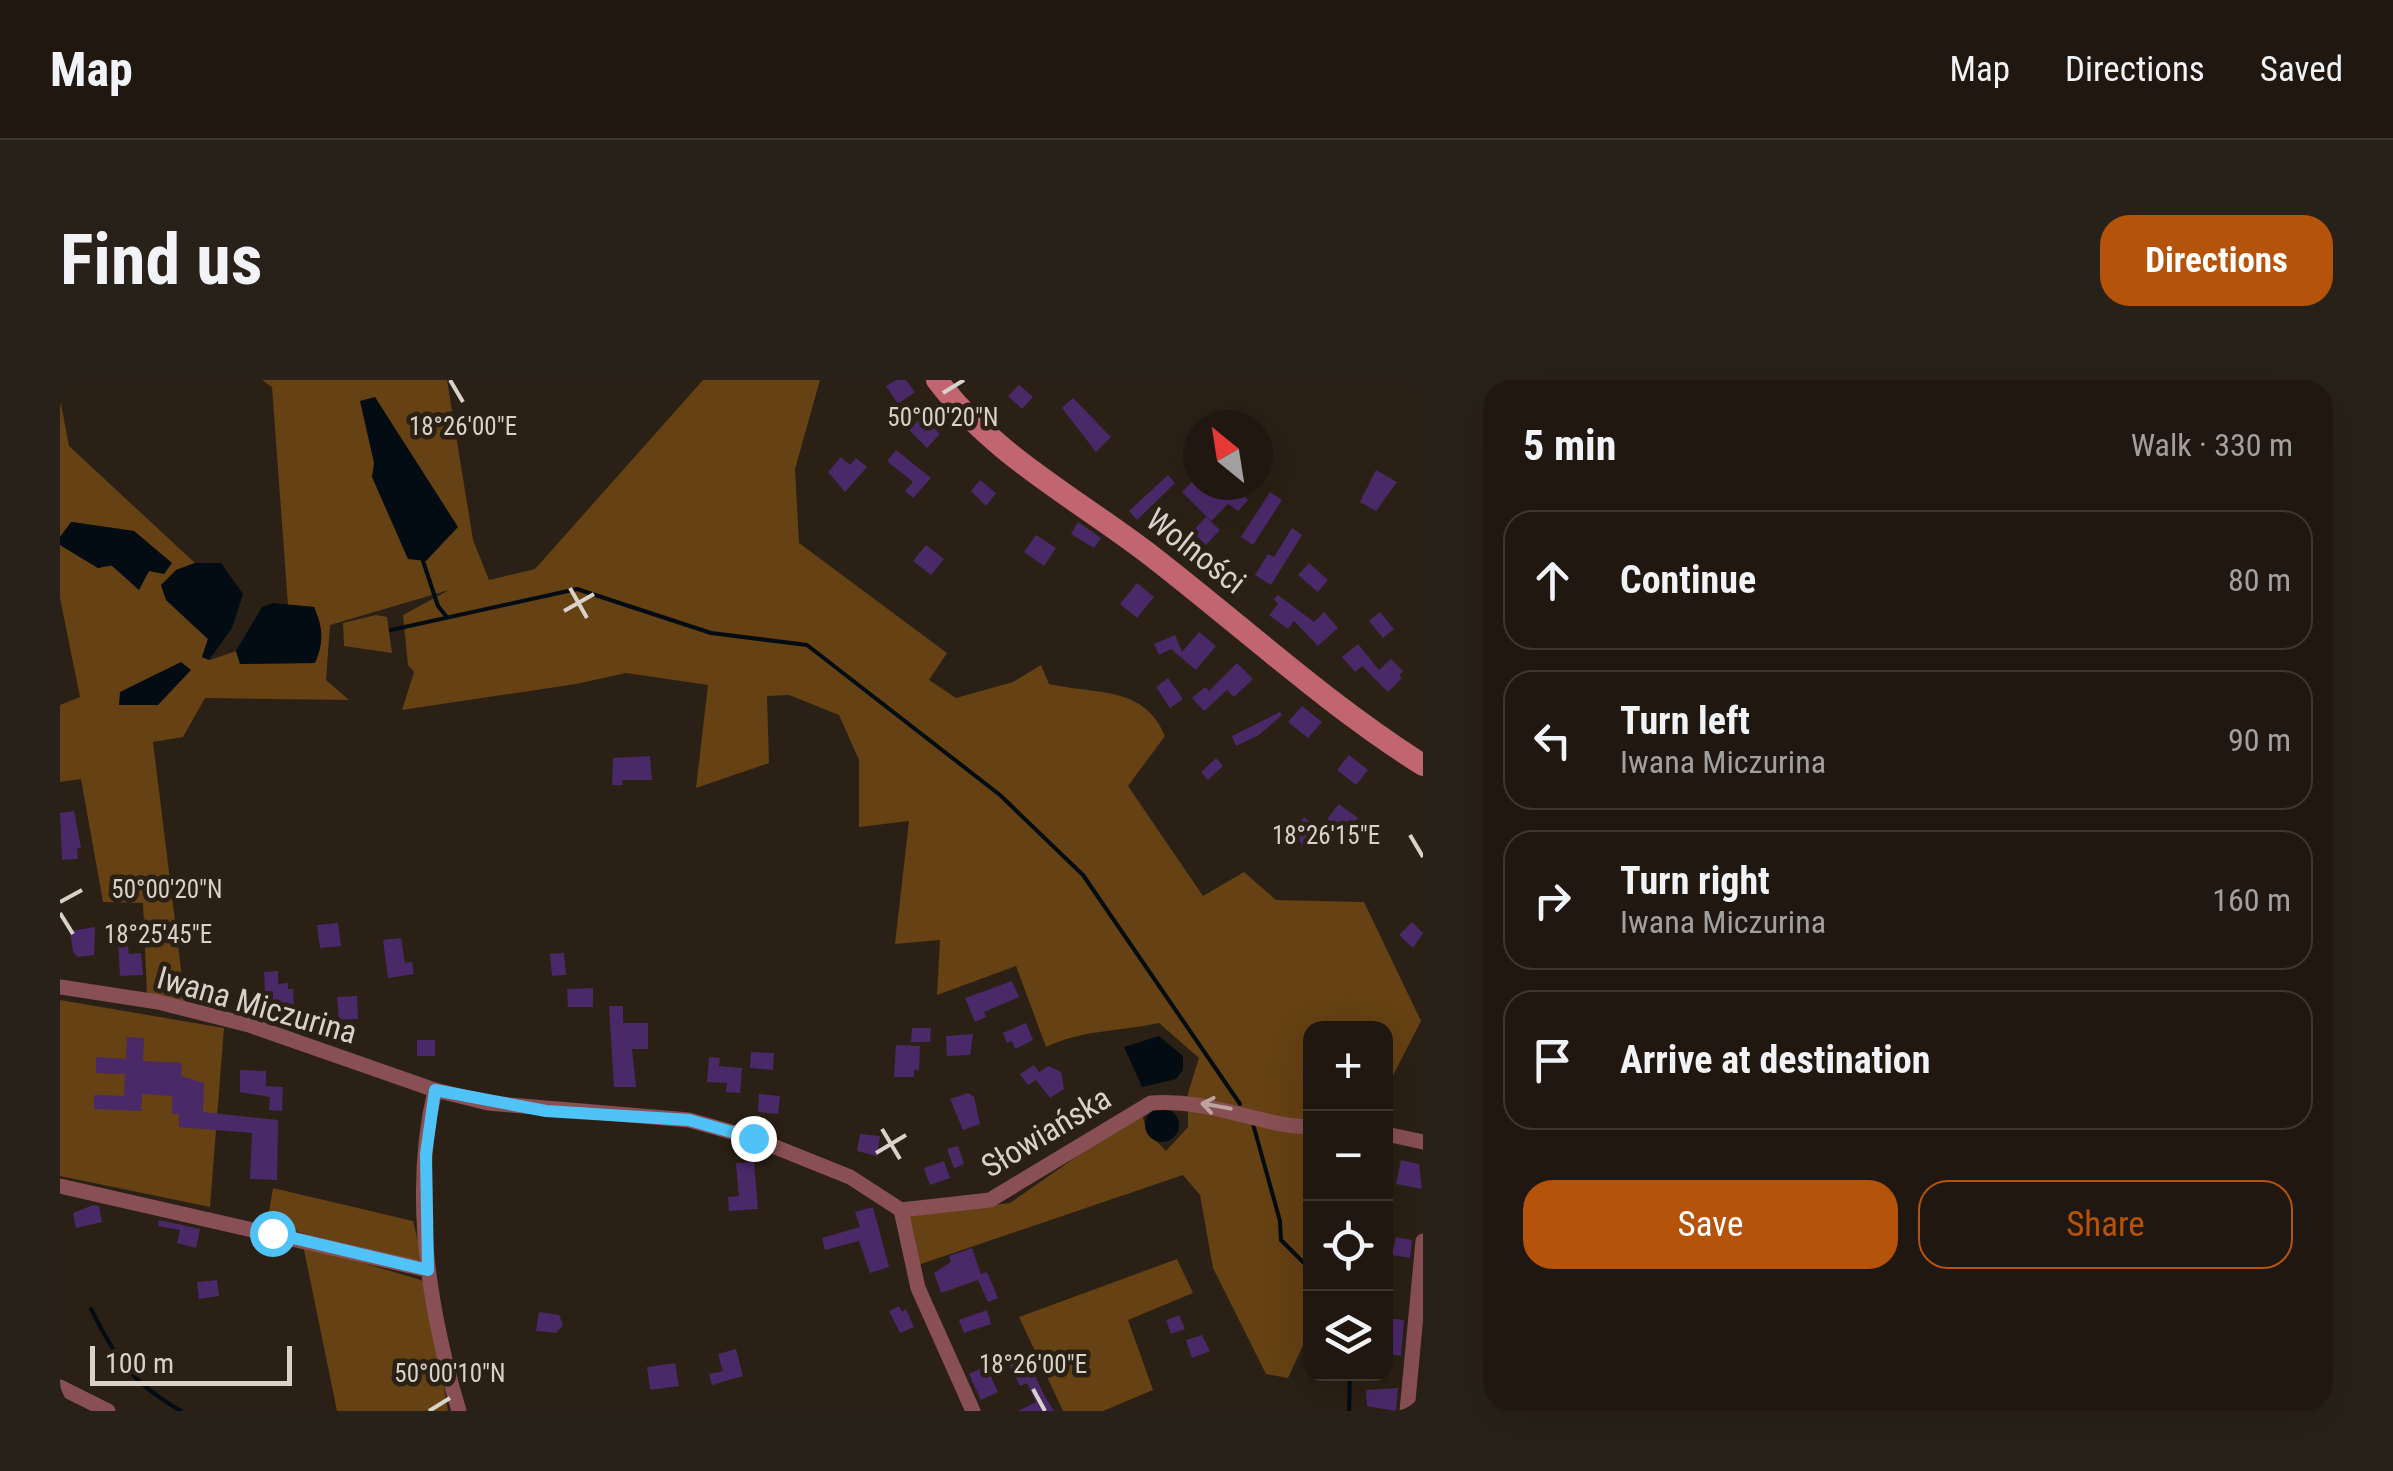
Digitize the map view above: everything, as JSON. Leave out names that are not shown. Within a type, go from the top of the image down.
[{"type":"street","name":"Wolności","points":[[937,380],[981,432],[1012,458],[1094,512],[1369,731],[1423,764]]},
{"type":"street","name":"Iwana Miczurina","points":[[60,987],[158,1002],[249,1025],[435,1090],[546,1111],[689,1120],[753,1138],[850,1178],[901,1210]]},
{"type":"street","points":[[435,1090],[426,1154],[428,1270],[459,1411]]},
{"type":"street","name":"Słowiańska","points":[[901,1210],[990,1200],[1151,1103],[1182,1101],[1228,1108],[1303,1126]]},
{"type":"street","points":[[1393,1136],[1423,1142]]},
{"type":"street","points":[[60,1186],[428,1270]]},
{"type":"street","points":[[901,1210],[918,1288],[973,1411]]},
{"type":"street","points":[[1407,1411],[1423,1241]]},
{"type":"street","points":[[60,1386],[108,1411]]},
{"type":"shaded area","points":[[262,380],[447,380],[473,540],[489,580],[535,569],[703,380],[820,380],[795,469],[799,543],[947,653],[929,680],[956,698],[1013,682],[1041,665],[1049,684],[1131,700],[1145,708],[1165,736],[1128,786],[1203,896],[1244,872],[1276,900],[1364,902],[1421,1021],[1393,1075],[1393,1021],[1303,1021],[1303,1345],[1288,1378],[1266,1374],[1213,1268],[1200,1195],[1183,1175],[918,1265],[907,1215],[1010,1203],[1135,1116],[1143,1117],[1147,1132],[1166,1151],[1188,1127],[1188,1093],[1199,1058],[1159,1023],[1088,1034],[1046,1047],[1016,966],[937,995],[940,940],[895,944],[909,821],[859,827],[859,760],[839,715],[789,695],[767,696],[769,763],[696,788],[708,685],[626,673],[402,710],[414,672],[408,665],[403,615],[449,590],[330,625],[326,680],[349,700],[205,698],[183,737],[153,742],[185,1002],[147,994],[143,903],[103,902],[81,779],[60,782],[60,705],[80,697],[60,598],[60,545],[98,568],[171,563],[134,531],[72,522],[60,537],[60,398],[69,446],[195,563],[176,570],[166,600],[208,639],[202,657],[210,660],[236,651],[241,664],[314,663],[321,635],[314,607],[288,605],[272,387]]},
{"type":"shaded area","points":[[375,397],[458,527],[426,561],[408,559],[372,477],[374,463],[360,401]]},
{"type":"shaded area","points":[[71,522],[134,531],[172,563],[164,574],[149,571],[139,590],[111,565],[98,568],[60,545],[60,537]]},
{"type":"shaded area","points":[[195,563],[221,563],[243,594],[232,628],[209,660],[202,657],[208,639],[166,600],[161,585],[176,570]]},
{"type":"shaded area","points":[[273,603],[314,607],[321,635],[315,663],[240,664],[236,651],[262,607]]},
{"type":"shaded area","points":[[376,615],[387,617],[392,653],[344,646],[343,623]]},
{"type":"shaded area","points":[[181,662],[191,670],[158,705],[119,705],[120,692]]},
{"type":"shaded area","points":[[60,1000],[224,1028],[210,1207],[60,1176]]},
{"type":"shaded area","points":[[1159,1036],[1183,1056],[1183,1070],[1176,1079],[1142,1087],[1124,1047]]},
{"type":"shaded area","points":[[1162,1108],[1174,1113],[1179,1125],[1174,1137],[1162,1142],[1150,1137],[1145,1125],[1150,1113]]},
{"type":"shaded area","points":[[273,1188],[413,1221],[422,1257],[413,1265],[267,1223]]},
{"type":"shaded area","points":[[303,1245],[421,1280],[427,1287],[448,1411],[337,1411]]},
{"type":"shaded area","points":[[1177,1259],[1193,1293],[1128,1320],[1153,1390],[1103,1411],[1063,1411],[1019,1317]]},
{"type":"building","points":[[906,380],[915,392],[898,404],[886,386]]},
{"type":"building","points":[[1019,385],[1033,397],[1022,409],[1008,396]]},
{"type":"building","points":[[1073,398],[1111,437],[1096,452],[1062,408]]},
{"type":"building","points":[[922,417],[940,434],[927,448],[909,430]]},
{"type":"building","points":[[896,450],[931,478],[913,498],[905,491],[913,482],[887,461]]},
{"type":"building","points":[[841,457],[850,465],[856,458],[867,467],[845,492],[828,472]]},
{"type":"building","points":[[1376,470],[1397,482],[1376,511],[1360,502]]},
{"type":"building","points":[[1168,475],[1175,483],[1137,520],[1129,511]]},
{"type":"building","points":[[980,480],[996,493],[986,506],[971,491]]},
{"type":"building","points":[[1273,494],[1282,500],[1253,545],[1241,537],[1265,500],[1273,500]]},
{"type":"building","points":[[1190,500],[1248,500],[1238,511],[1228,504],[1211,521]]},
{"type":"building","points":[[1206,517],[1220,530],[1206,545],[1192,532]]},
{"type":"building","points":[[1078,522],[1101,538],[1094,548],[1071,534]]},
{"type":"building","points":[[1292,528],[1302,535],[1271,585],[1255,575],[1268,554],[1274,557]]},
{"type":"building","points":[[1036,535],[1056,548],[1044,566],[1024,552]]},
{"type":"building","points":[[926,545],[944,559],[931,575],[913,561]]},
{"type":"building","points":[[1309,563],[1328,580],[1318,592],[1298,575]]},
{"type":"building","points":[[1137,583],[1154,597],[1137,618],[1120,604]]},
{"type":"building","points":[[1278,595],[1314,622],[1324,612],[1338,628],[1318,646],[1294,621],[1288,629],[1269,615],[1278,604],[1274,599]]},
{"type":"building","points":[[1380,612],[1394,629],[1383,638],[1369,621]]},
{"type":"building","points":[[1199,632],[1216,646],[1196,670],[1171,649],[1159,655],[1154,644],[1175,635],[1182,652]]},
{"type":"building","points":[[1358,644],[1379,670],[1391,659],[1403,671],[1399,675],[1402,678],[1388,692],[1362,666],[1355,672],[1342,657]]},
{"type":"building","points":[[1237,663],[1253,679],[1234,697],[1227,690],[1204,711],[1192,698],[1205,687],[1209,691]]},
{"type":"building","points":[[1168,678],[1183,699],[1170,708],[1156,687]]},
{"type":"building","points":[[1302,706],[1322,722],[1308,738],[1288,722]]},
{"type":"building","points":[[1280,712],[1282,715],[1259,735],[1236,746],[1232,736]]},
{"type":"building","points":[[1349,755],[1368,770],[1356,785],[1337,770]]},
{"type":"building","points":[[650,756],[652,780],[622,780],[623,785],[612,785],[613,758]]},
{"type":"building","points":[[1216,758],[1223,766],[1208,780],[1201,772]]},
{"type":"building","points":[[1339,804],[1358,818],[1345,833],[1327,819]]},
{"type":"building","points":[[74,811],[81,848],[77,848],[78,859],[62,860],[60,813]]},
{"type":"building","points":[[1304,817],[1320,830],[1306,847],[1290,834]]},
{"type":"building","points":[[1412,922],[1423,933],[1413,948],[1399,935]]},
{"type":"building","points":[[338,923],[341,946],[320,948],[317,925]]},
{"type":"building","points":[[125,925],[129,954],[141,953],[143,975],[120,976],[117,926]]},
{"type":"building","points":[[95,927],[94,955],[78,957],[73,952],[70,931]]},
{"type":"building","points":[[401,938],[405,963],[412,962],[414,974],[388,978],[383,940]]},
{"type":"building","points":[[564,953],[566,975],[552,976],[550,954]]},
{"type":"building","points":[[278,971],[278,984],[288,983],[288,989],[293,989],[294,1008],[273,1009],[273,991],[265,992],[264,972]]},
{"type":"building","points":[[1012,981],[1019,997],[984,1012],[986,1017],[975,1022],[965,998]]},
{"type":"building","points":[[593,988],[593,1007],[568,1007],[567,989]]},
{"type":"building","points":[[357,996],[358,1019],[339,1020],[337,997]]},
{"type":"building","points":[[609,1006],[623,1006],[623,1023],[648,1023],[648,1049],[632,1049],[636,1087],[614,1087]]},
{"type":"building","points":[[1026,1023],[1033,1040],[1015,1049],[1003,1033]]},
{"type":"building","points":[[912,1028],[931,1028],[930,1042],[911,1042]]},
{"type":"building","points":[[973,1034],[970,1055],[947,1056],[946,1036]]},
{"type":"building","points":[[127,1037],[144,1038],[143,1061],[182,1063],[181,1076],[204,1083],[203,1112],[278,1120],[277,1180],[250,1179],[252,1133],[179,1127],[179,1114],[172,1114],[172,1096],[142,1094],[141,1111],[94,1109],[94,1095],[124,1096],[125,1074],[96,1073],[96,1057],[126,1059]]},
{"type":"building","points":[[417,1040],[435,1040],[435,1056],[417,1056]]},
{"type":"building","points":[[896,1045],[920,1046],[919,1070],[914,1070],[914,1077],[894,1077]]},
{"type":"building","points":[[751,1052],[774,1053],[773,1070],[750,1068]]},
{"type":"building","points":[[709,1057],[720,1058],[719,1066],[742,1068],[740,1093],[726,1092],[727,1083],[707,1082]]},
{"type":"building","points":[[1034,1065],[1039,1072],[1049,1066],[1061,1072],[1064,1089],[1050,1098],[1036,1080],[1028,1085],[1020,1074]]},
{"type":"building","points":[[240,1070],[266,1071],[266,1086],[283,1087],[282,1111],[269,1110],[270,1097],[240,1092]]},
{"type":"building","points":[[968,1093],[974,1097],[980,1124],[963,1130],[950,1099]]},
{"type":"building","points":[[759,1094],[780,1096],[778,1114],[758,1112]]},
{"type":"building","points":[[860,1134],[880,1136],[877,1156],[857,1151]]},
{"type":"building","points":[[958,1146],[964,1164],[954,1168],[947,1149]]},
{"type":"building","points":[[1401,1160],[1419,1164],[1422,1189],[1396,1184]]},
{"type":"building","points":[[944,1161],[950,1178],[930,1185],[924,1168]]},
{"type":"building","points":[[754,1162],[758,1209],[729,1211],[728,1197],[739,1196],[736,1163]]},
{"type":"building","points":[[99,1206],[102,1222],[76,1228],[73,1213]]},
{"type":"building","points":[[873,1207],[889,1267],[870,1273],[859,1241],[825,1250],[822,1238],[860,1227],[855,1212]]},
{"type":"building","points":[[159,1220],[200,1229],[196,1248],[177,1243],[180,1230],[158,1226]]},
{"type":"building","points":[[1396,1237],[1412,1240],[1410,1258],[1393,1255]]},
{"type":"building","points":[[972,1248],[981,1274],[987,1272],[998,1298],[988,1302],[978,1280],[941,1293],[934,1273],[951,1262],[949,1256]]},
{"type":"building","points":[[217,1280],[219,1296],[199,1299],[197,1282]]},
{"type":"building","points":[[899,1306],[902,1312],[906,1309],[914,1327],[900,1333],[889,1311]]},
{"type":"building","points":[[987,1310],[991,1324],[964,1333],[959,1320]]},
{"type":"building","points":[[539,1312],[559,1315],[563,1325],[556,1333],[536,1331]]},
{"type":"building","points":[[1179,1315],[1185,1329],[1171,1334],[1166,1320]]},
{"type":"building","points":[[1393,1319],[1404,1320],[1401,1356],[1393,1355]]},
{"type":"building","points":[[1202,1335],[1210,1351],[1192,1358],[1186,1340]]},
{"type":"building","points":[[736,1349],[743,1376],[712,1385],[709,1374],[723,1371],[718,1354]]},
{"type":"building","points":[[1026,1356],[1054,1411],[1018,1411],[1036,1402],[1027,1383],[1020,1386],[1009,1364]]},
{"type":"building","points":[[675,1363],[679,1386],[650,1390],[647,1367]]},
{"type":"building","points":[[986,1366],[998,1392],[981,1400],[969,1374]]},
{"type":"building","points":[[1398,1388],[1396,1411],[1367,1406],[1366,1390]]},
{"type":"waterway","points":[[423,561],[438,606],[446,616]]},
{"type":"waterway","points":[[391,630],[577,589],[711,633],[807,645],[1000,795],[1083,875],[1240,1104]]},
{"type":"waterway","points":[[1253,1124],[1280,1221],[1281,1240],[1303,1262]]},
{"type":"waterway","points":[[91,1309],[127,1368],[149,1390],[181,1411]]},
{"type":"waterway","points":[[1349,1411],[1350,1381]]},
{"type":"route","points":[[272,1233],[428,1270],[426,1154],[435,1090],[546,1111],[689,1120],[753,1138]]}]
